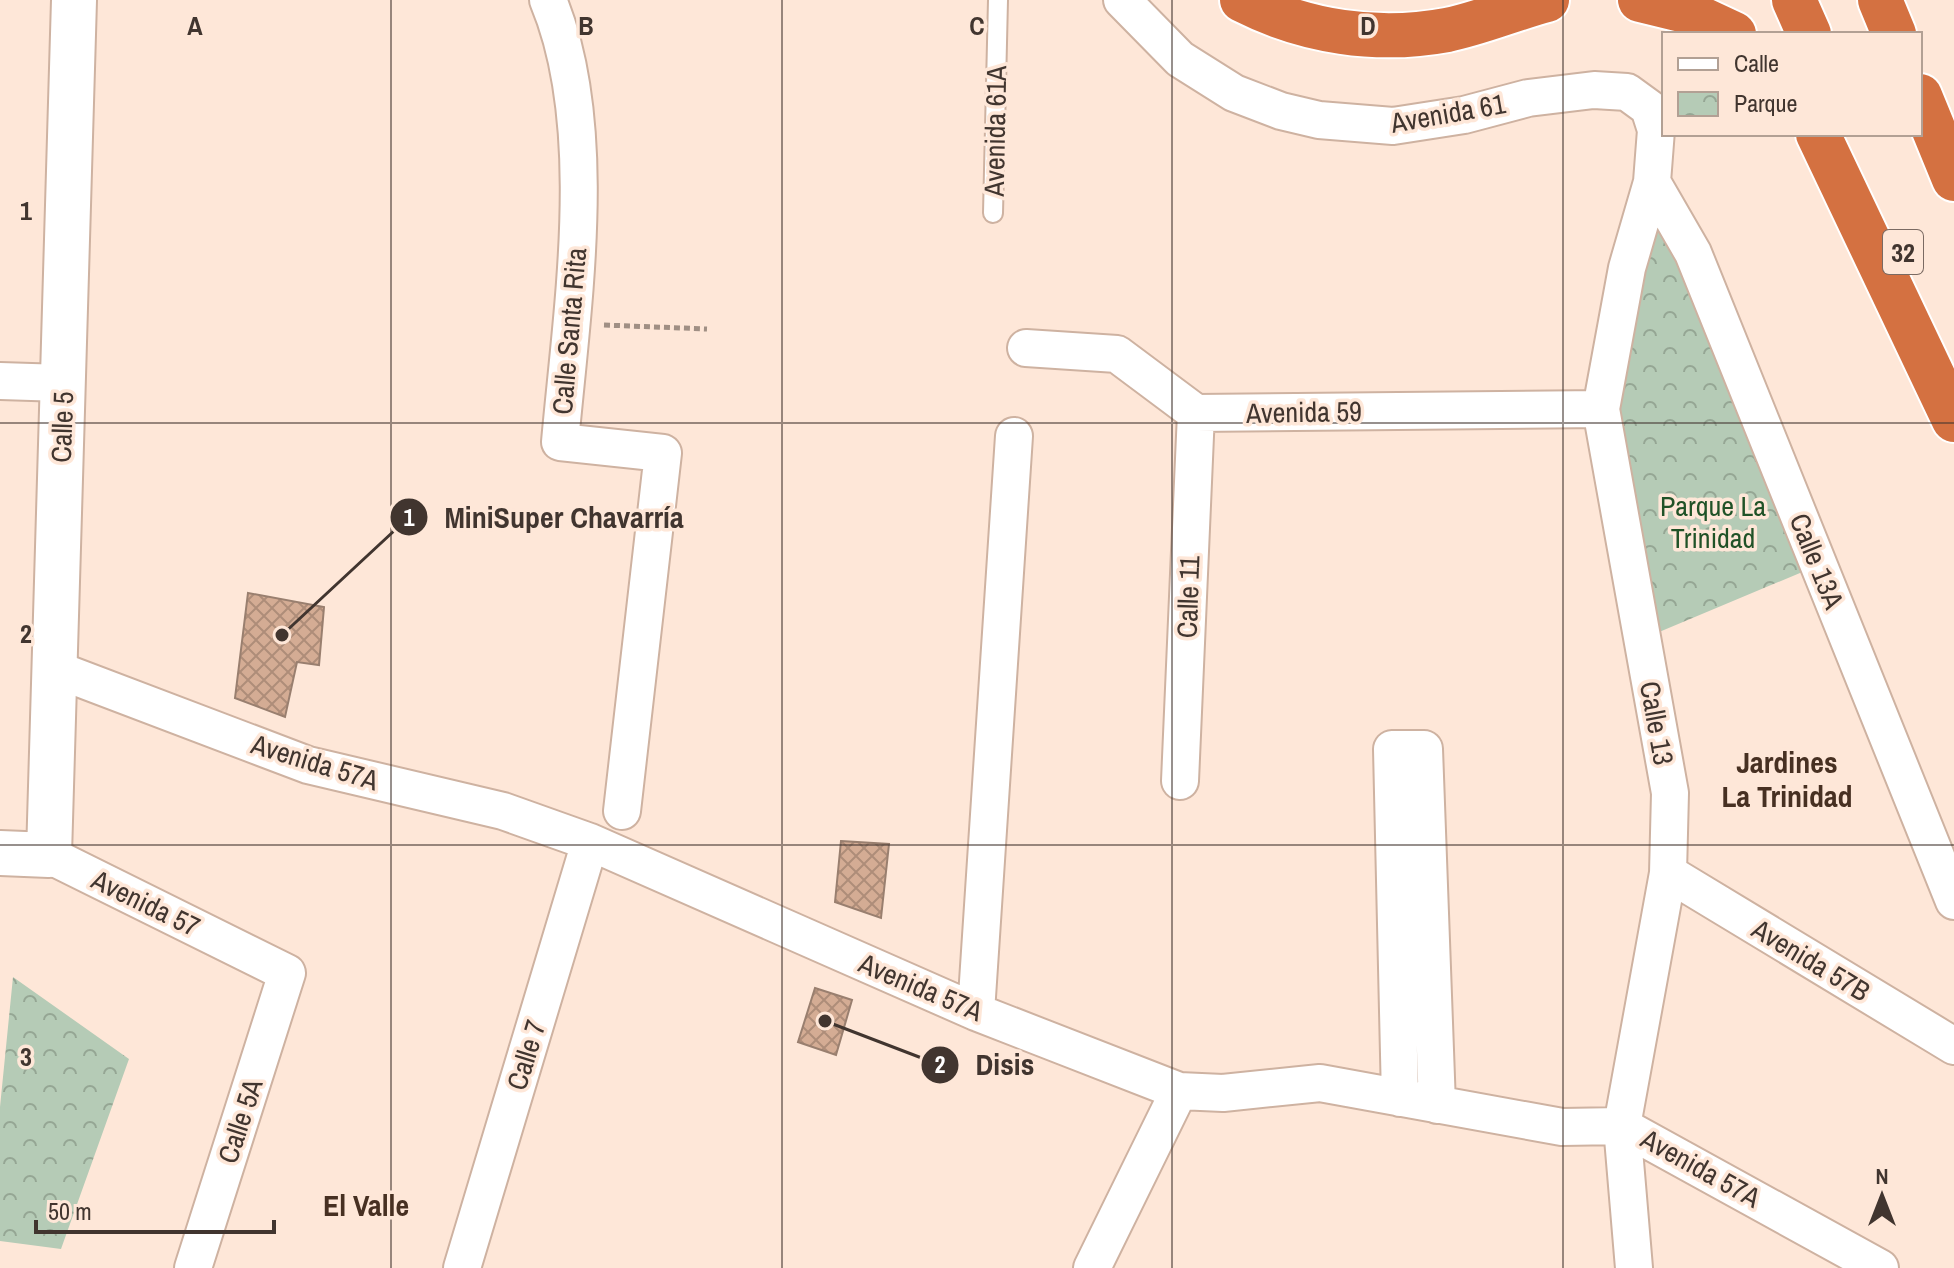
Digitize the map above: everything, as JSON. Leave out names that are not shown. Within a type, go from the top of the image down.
[{"type":"highway","points":[[1242,0],[1312,27],[1378,35],[1447,29],[1547,0]]},
{"type":"highway","points":[[1640,0],[1685,11],[1730,32]]},
{"type":"highway","points":[[1794,0],[1808,32]]},
{"type":"highway","points":[[1880,0],[1893,32]]},
{"type":"highway","points":[[1922,101],[1954,179]]},
{"type":"highway","points":[[1819,136],[1954,420]]},
{"type":"highway","name":"32","points":[[1853,136],[1954,371]]},
{"type":"street","name":"Calle 5","points":[[49,855],[74,0]]},
{"type":"street","name":"Calle Santa Rita","points":[[548,0],[557,20],[574,107],[578,211],[560,442],[663,453],[622,811]]},
{"type":"street","name":"Avenida 61","points":[[1122,0],[1180,59],[1234,93],[1281,111],[1319,120],[1393,126],[1464,115],[1528,98],[1594,90],[1627,92],[1649,108],[1656,130],[1652,182]]},
{"type":"street","name":"Calle 13","points":[[1634,1268],[1622,1126],[1668,873],[1670,793],[1601,409],[1627,268],[1652,182]]},
{"type":"street","name":"Calle 13A","points":[[1652,182],[1693,253],[1954,901]]},
{"type":"street","points":[[1026,348],[1117,354],[1196,413]]},
{"type":"street","points":[[0,381],[63,383]]},
{"type":"street","name":"Avenida 59","points":[[1196,413],[1601,409]]},
{"type":"street","name":"Calle 11","points":[[1180,781],[1196,413]]},
{"type":"street","points":[[976,1012],[1014,436]]},
{"type":"street","name":"Avenida 57A","points":[[55,669],[308,765],[503,811],[590,842],[976,1012],[1179,1091],[1223,1093],[1320,1083],[1562,1127],[1622,1126],[1880,1268]]},
{"type":"street","points":[[1400,1098],[1392,749],[1424,749],[1437,1105]]},
{"type":"street","name":"Calle 7","points":[[462,1268],[590,842]]},
{"type":"street","name":"Avenida 57","points":[[0,853],[49,855],[287,973]]},
{"type":"street","name":"Avenida 57B","points":[[1668,873],[1954,1046]]},
{"type":"street","name":"Calle 5A","points":[[193,1268],[287,973]]},
{"type":"street","points":[[1092,1268],[1179,1091]]},
{"type":"lane","name":"Avenida 61A","points":[[993,213],[998,0]]},
{"type":"path","points":[[571,323],[707,329]]},
{"type":"green space","name":"Parque La Trinidad","points":[[1655,206],[1819,565],[1652,635],[1611,409]]},
{"type":"green space","points":[[13,977],[129,1059],[61,1249],[0,1241],[0,1107]]},
{"type":"building","points":[[248,593],[324,607],[319,665],[297,662],[285,717],[235,698]]},
{"type":"building","points":[[841,841],[889,844],[881,918],[835,902]]},
{"type":"building","points":[[815,988],[852,1000],[836,1055],[798,1042]]},
{"type":"place","name":"MiniSuper Chavarría","points":[[282,635]]},
{"type":"place","name":"Disis","points":[[825,1021]]},
{"type":"district","name":"Jardines La Trinidad","points":[[1787,779]]},
{"type":"district","name":"El Valle","points":[[366,1205]]}]
